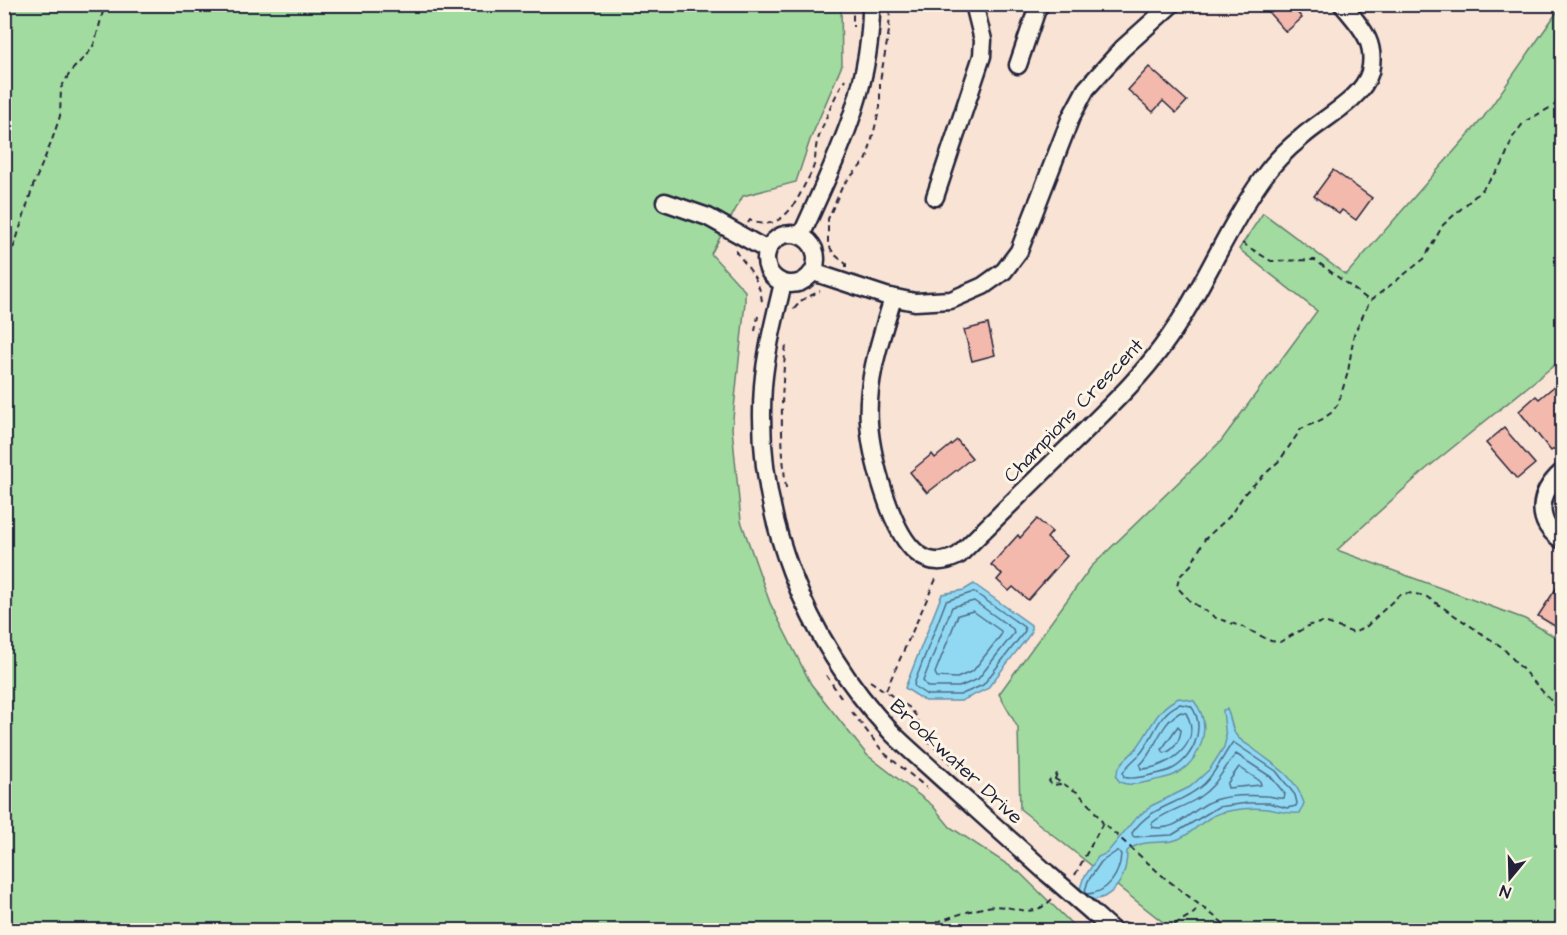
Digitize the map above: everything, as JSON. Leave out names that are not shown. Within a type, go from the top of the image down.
[{"type":"street","points":[[801,236],[859,98],[867,58],[871,4]]},
{"type":"street","points":[[935,196],[982,56],[983,40],[974,4]]},
{"type":"street","points":[[1018,65],[1037,9],[1041,4]]},
{"type":"street","points":[[813,272],[893,298],[915,302],[951,300],[983,286],[1004,270],[1019,251],[1071,117],[1086,89],[1122,49],[1172,4]]},
{"type":"street","name":"Champions Crescent","points":[[893,298],[877,349],[871,382],[868,423],[880,485],[904,540],[917,554],[929,560],[949,561],[959,555],[1128,388],[1161,350],[1181,321],[1228,234],[1262,179],[1282,155],[1357,94],[1366,82],[1370,70],[1371,43],[1342,4]]},
{"type":"street","points":[[665,201],[708,217],[767,250]]},
{"type":"street","points":[[785,235],[801,236],[813,248],[815,264],[813,272],[800,283],[783,283],[770,273],[767,266],[767,250],[777,238],[785,235]]},
{"type":"street","name":"Brookwater Drive","points":[[783,283],[771,334],[763,386],[764,447],[768,492],[785,557],[805,606],[846,676],[888,728],[1112,930]]},
{"type":"street","points":[[1563,472],[1547,489],[1542,502],[1543,516],[1548,528],[1563,540]]},
{"type":"path","points":[[4,267],[15,244],[33,186],[60,116],[61,88],[71,71],[91,50],[105,4]]},
{"type":"path","points":[[853,4],[854,35]]},
{"type":"path","points":[[762,302],[760,287],[750,268],[736,252],[742,236],[750,220],[760,225],[770,224],[785,214],[798,198],[814,166],[816,146],[834,97],[847,77]]},
{"type":"path","points":[[1563,81],[1554,105],[1524,122],[1517,130],[1502,165],[1482,190],[1443,225],[1424,259],[1370,301],[1354,334],[1348,372],[1338,404],[1322,420],[1302,429],[1280,460],[1246,492],[1229,517],[1205,539],[1191,565],[1179,577],[1177,587],[1190,601],[1216,618],[1243,627],[1271,641],[1280,642],[1310,625],[1320,623],[1327,623],[1354,633],[1367,626],[1404,593],[1427,597],[1502,646],[1555,705],[1563,719]]},
{"type":"path","points":[[1228,234],[1271,261],[1315,260],[1370,301]]},
{"type":"path","points":[[754,333],[759,312]]},
{"type":"path","points":[[886,690],[936,579],[937,576],[929,574]]},
{"type":"path","points":[[822,668],[845,703]]},
{"type":"path","points":[[851,711],[884,753],[931,791]]},
{"type":"path","points":[[1055,779],[1058,770]]},
{"type":"path","points":[[1061,784],[1050,784],[1048,781],[1051,778],[1055,779],[1077,792],[1103,823],[1165,878],[1232,930]]},
{"type":"path","points":[[1072,879],[1103,823]]},
{"type":"path","points":[[917,930],[936,921],[987,907],[1001,906],[1036,911],[1043,908],[1058,893]]},
{"type":"path","points":[[1166,930],[1194,913],[1200,906]]},
{"type":"green space","points":[[4,5],[841,5],[842,65],[810,140],[796,182],[743,196],[711,254],[745,291],[732,428],[741,521],[770,603],[811,684],[867,755],[932,805],[950,827],[1019,872],[1078,930],[5,930]]},
{"type":"green space","points":[[1562,5],[1562,359],[1426,469],[1337,550],[1525,619],[1562,641],[1562,930],[1173,930],[1020,809],[1018,728],[999,694],[1091,567],[1221,441],[1317,311],[1239,249],[1263,213],[1346,275],[1483,118]]},
{"type":"water","points":[[974,584],[1031,625],[1031,633],[987,689],[961,701],[925,701],[905,688],[942,594],[964,590]]},
{"type":"water","points":[[1179,698],[1194,701],[1203,721],[1202,742],[1191,761],[1169,777],[1136,784],[1120,782],[1116,777],[1121,765],[1135,750],[1164,708]]},
{"type":"water","points":[[1227,709],[1236,735],[1278,767],[1295,785],[1304,803],[1300,813],[1262,808],[1231,810],[1207,819],[1178,839],[1133,847],[1127,851],[1124,871],[1115,888],[1104,897],[1085,902],[1078,895],[1083,879],[1098,857],[1107,853],[1134,820],[1151,806],[1190,787],[1210,769],[1224,747],[1226,739],[1223,710]]},
{"type":"building","points":[[1261,4],[1290,4],[1302,18],[1286,32]]},
{"type":"building","points":[[1149,67],[1187,101],[1176,113],[1163,101],[1153,112],[1128,90]]},
{"type":"building","points":[[1333,170],[1372,198],[1356,220],[1342,210],[1339,214],[1314,196]]},
{"type":"building","points":[[988,324],[995,355],[972,361],[964,330]]},
{"type":"building","points":[[1563,379],[1563,442],[1551,451],[1519,411],[1536,396],[1539,399]]},
{"type":"building","points":[[1504,428],[1535,464],[1517,479],[1486,443]]},
{"type":"building","points":[[957,440],[972,458],[927,493],[910,472],[932,454],[935,458]]},
{"type":"building","points":[[1037,519],[1052,532],[1047,538],[1067,556],[1028,600],[1013,587],[1009,591],[997,580],[1002,574],[991,565],[1018,535],[1020,538]]},
{"type":"building","points":[[1563,578],[1563,631],[1538,616]]}]
